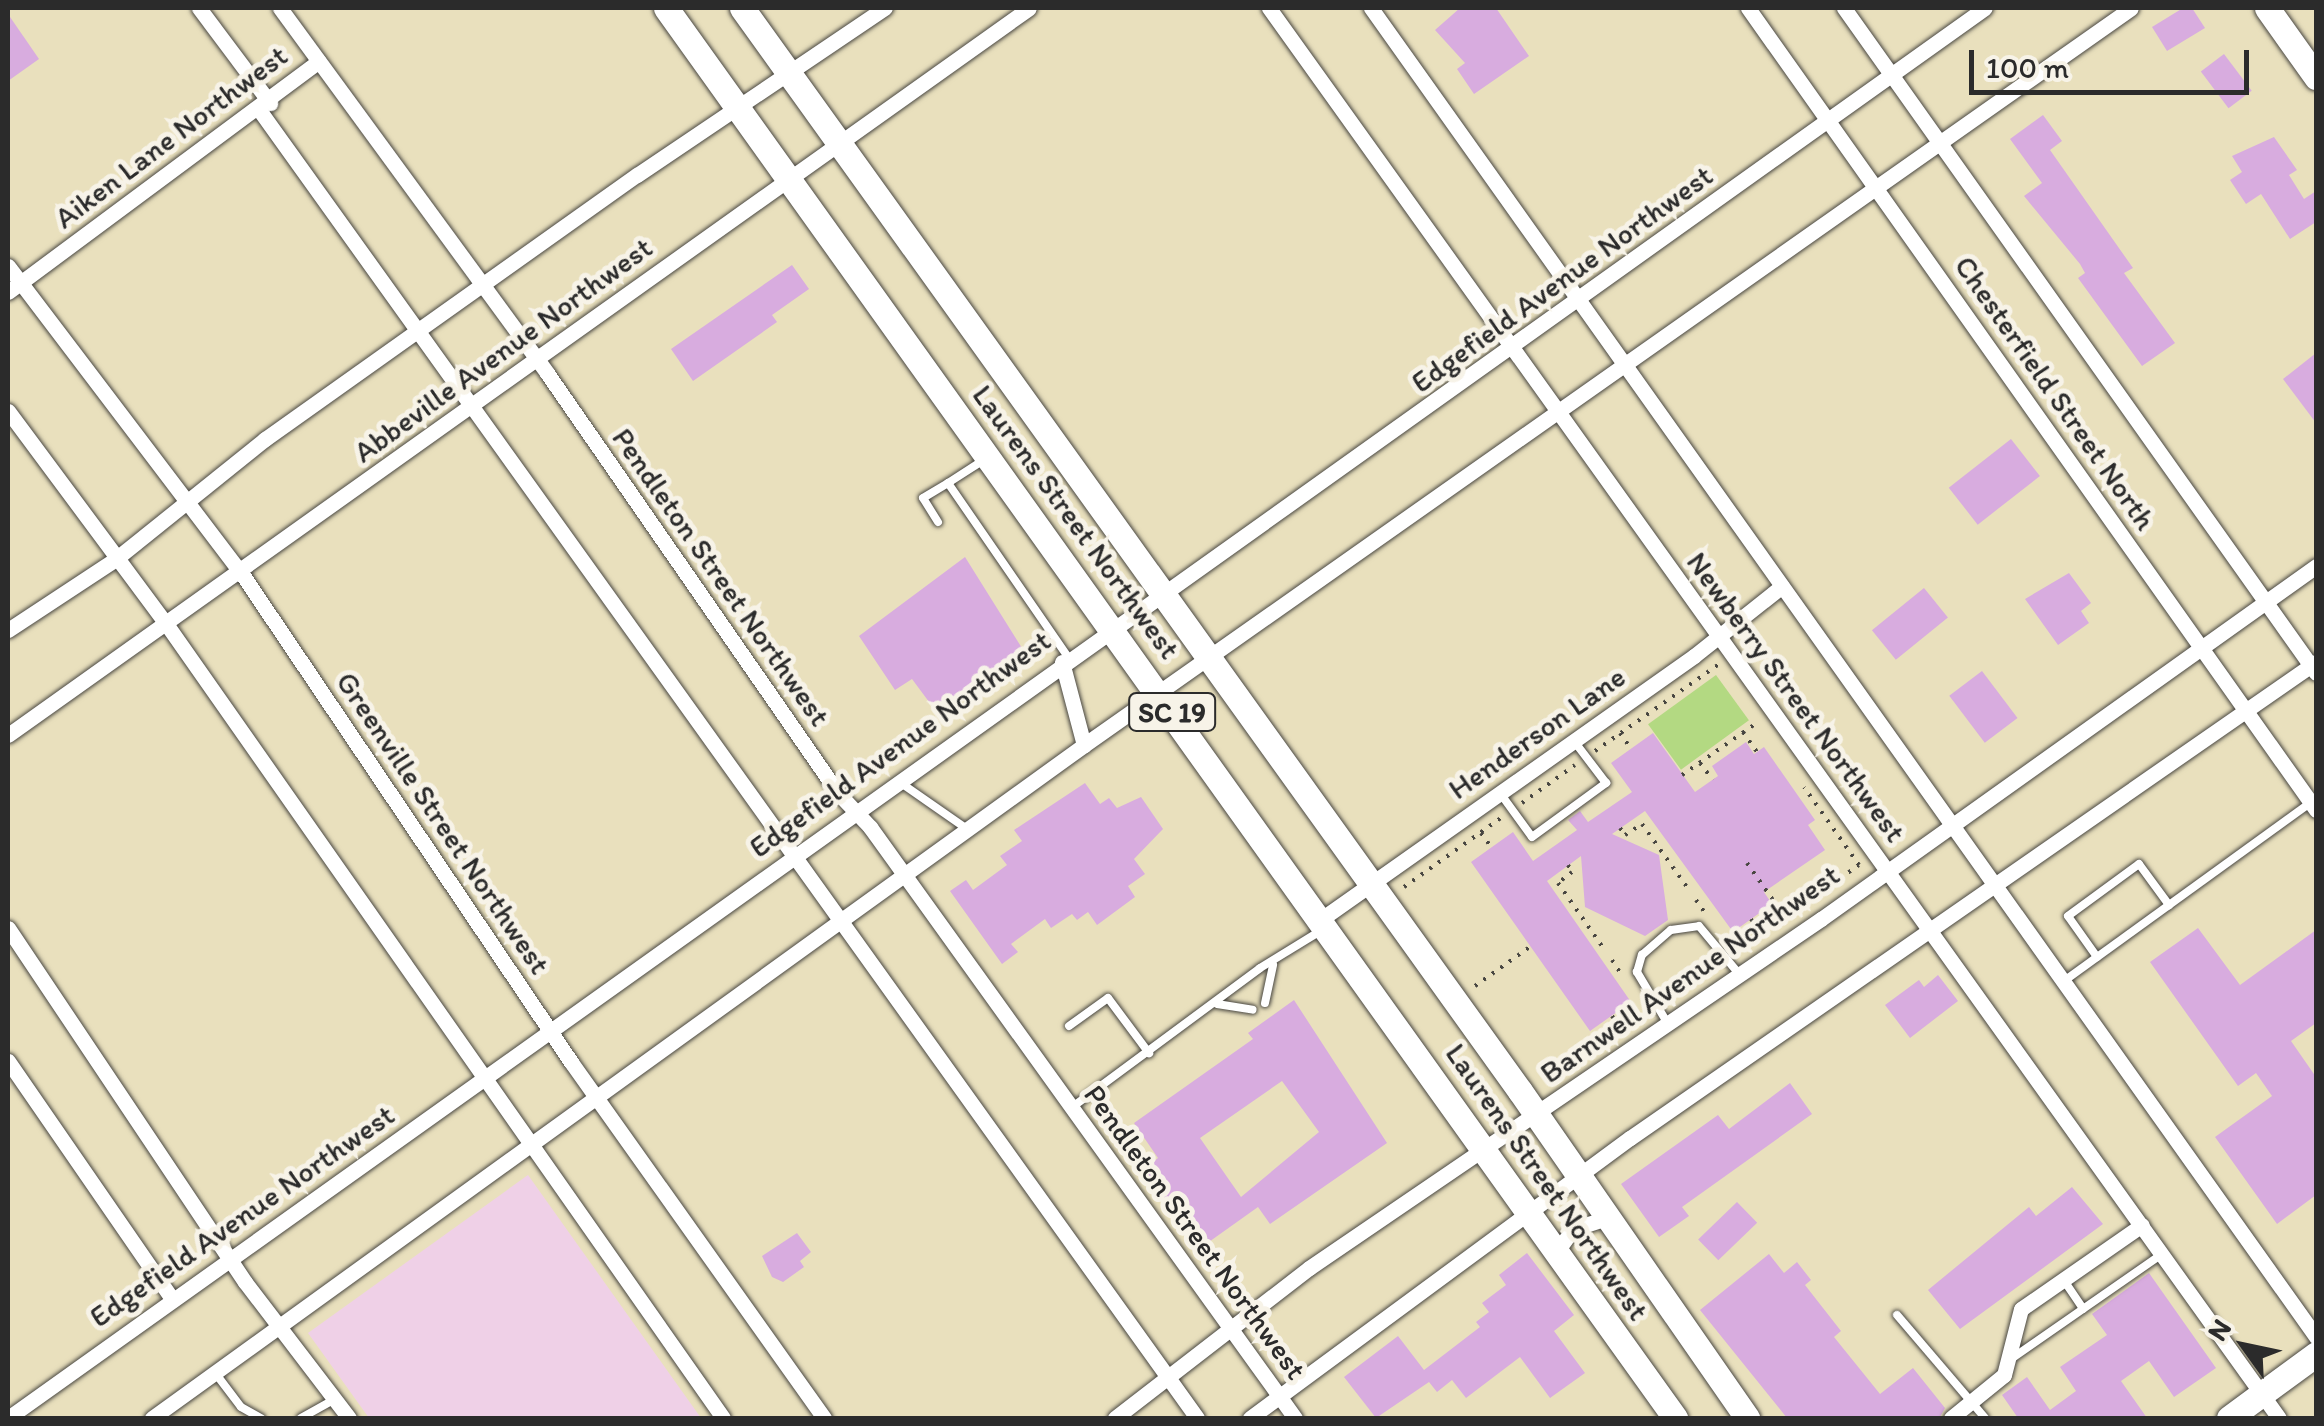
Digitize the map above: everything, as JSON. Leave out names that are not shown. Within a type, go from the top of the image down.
[{"type":"main road","name":"Laurens Street Northwest","points":[[666,8],[1675,1418]]},
{"type":"main road","name":"Laurens Street Northwest","points":[[742,8],[1164,590],[1536,1114],[1746,1418]]},
{"type":"main road","points":[[2267,8],[2316,77]]},
{"type":"main road","points":[[2230,1418],[2316,1354]]},
{"type":"street","points":[[199,8],[420,331],[1197,1418]]},
{"type":"street","name":"Pendleton Street Northwest","points":[[280,8],[1295,1418]]},
{"type":"street","name":"Abbeville Avenue Northwest","points":[[8,630],[116,558],[184,500],[482,286],[885,8]]},
{"type":"street","name":"Abbeville Avenue Northwest","points":[[8,734],[242,574],[787,174],[839,143],[1029,8]]},
{"type":"street","name":"Newberry Street Northwest","points":[[1269,8],[2279,1418]]},
{"type":"street","name":"Newberry Street Northwest","points":[[1371,8],[2316,1336]]},
{"type":"street","name":"Chesterfield Street North","points":[[1748,8],[2314,806]]},
{"type":"street","name":"Chesterfield Street North","points":[[1844,8],[2315,667]]},
{"type":"street","name":"Edgefield Avenue Northwest","points":[[8,1418],[854,809],[1578,300],[1985,8]]},
{"type":"street","points":[[152,1418],[1084,746],[2130,8]]},
{"type":"street","name":"Aiken Lane Northwest","points":[[14,287],[265,107],[319,62]]},
{"type":"street","name":"Greenville Street Northwest","points":[[8,266],[14,287],[242,574],[596,1099],[824,1418]]},
{"type":"street","points":[[8,411],[167,625],[723,1418]]},
{"type":"street","name":"Barnwell Avenue Northwest","points":[[1115,1418],[1168,1381],[1309,1268],[1669,1025],[2316,566]]},
{"type":"street","name":"Henderson Lane","points":[[1323,924],[1370,885],[1718,638],[1782,586]]},
{"type":"street","points":[[1065,660],[1084,746]]},
{"type":"street","points":[[1250,1418],[1930,928],[2244,709],[2315,667]]},
{"type":"street","points":[[8,928],[231,1258],[348,1418]]},
{"type":"street","points":[[8,1061],[173,1300]]},
{"type":"street","points":[[1557,1251],[1573,1230],[1606,1218]]},
{"type":"street","points":[[1951,1418],[2004,1375],[2010,1330],[2021,1309],[2142,1225]]},
{"type":"lane","points":[[938,522],[923,498],[990,456]]},
{"type":"lane","points":[[948,483],[1065,660]]},
{"type":"lane","points":[[1500,794],[1532,837],[1606,783],[1574,740]]},
{"type":"lane","points":[[896,780],[967,830]]},
{"type":"lane","points":[[2064,980],[2314,806]]},
{"type":"lane","points":[[2097,957],[2068,916],[2139,864],[2169,904]]},
{"type":"lane","points":[[1071,1108],[1260,968],[1273,965],[1323,924]]},
{"type":"lane","points":[[1669,1025],[1637,972],[1642,955],[1671,930],[1699,926],[1740,974]]},
{"type":"lane","points":[[1265,1003],[1273,965]]},
{"type":"lane","points":[[1069,1026],[1108,998],[1148,1053]]},
{"type":"lane","points":[[1216,1004],[1253,1010]]},
{"type":"lane","points":[[2008,1362],[2162,1254]]},
{"type":"lane","points":[[2063,1280],[2083,1309]]},
{"type":"lane","points":[[1897,1315],[1985,1418]]},
{"type":"lane","points":[[216,1374],[241,1407],[262,1418]]},
{"type":"lane","points":[[301,1418],[335,1399]]},
{"type":"path","points":[[1404,887],[1718,664]]},
{"type":"path","points":[[1682,775],[1758,722]]},
{"type":"path","points":[[1743,732],[1757,752]]},
{"type":"path","points":[[1620,733],[1631,749]]},
{"type":"path","points":[[1700,763],[1713,780]]},
{"type":"path","points":[[1620,828],[1626,835],[1642,824],[1689,890]]},
{"type":"path","points":[[1481,833],[1492,847]]},
{"type":"path","points":[[1748,863],[1785,917]]},
{"type":"path","points":[[1568,865],[1572,872],[1558,882],[1604,949]]},
{"type":"path","points":[[1608,1042],[1859,865]]},
{"type":"path","points":[[1751,918],[1761,934]]},
{"type":"path","points":[[1474,986],[1531,946]]},
{"type":"path","points":[[1612,1016],[1623,1032]]},
{"type":"shaded area","points":[[528,1175],[701,1418],[369,1418],[308,1333]]},
{"type":"green space","points":[[1716,675],[1749,720],[1681,770],[1648,724]]},
{"type":"building","points":[[1460,8],[1496,8],[1529,56],[1474,94],[1457,69],[1465,63],[1435,30]]},
{"type":"building","points":[[2183,8],[2192,8],[2205,28],[2167,51],[2152,27]]},
{"type":"building","points":[[8,14],[39,59],[8,81]]},
{"type":"building","points":[[2224,54],[2252,91],[2229,108],[2201,71]]},
{"type":"building","points":[[2043,115],[2062,141],[2050,150],[2133,268],[2124,273],[2175,343],[2142,366],[2078,278],[2085,273],[2080,264],[2024,196],[2042,183],[2010,139]]},
{"type":"building","points":[[2274,137],[2297,170],[2289,175],[2304,199],[2316,191],[2316,222],[2290,239],[2261,194],[2246,204],[2230,180],[2242,172],[2232,156]]},
{"type":"building","points":[[792,265],[809,289],[772,315],[777,322],[693,381],[671,349]]},
{"type":"building","points":[[2316,353],[2316,423],[2283,379]]},
{"type":"building","points":[[2011,439],[2040,476],[1978,525],[1949,488]]},
{"type":"building","points":[[965,557],[1025,653],[938,714],[912,679],[895,690],[859,636]]},
{"type":"building","points":[[2069,573],[2091,603],[2081,611],[2089,623],[2058,645],[2025,599]]},
{"type":"building","points":[[1924,588],[1948,618],[1896,660],[1872,630]]},
{"type":"building","points":[[1982,671],[2018,718],[1985,743],[1949,696]]},
{"type":"building","points":[[1653,733],[1695,792],[1718,776],[1712,766],[1746,742],[1754,754],[1764,747],[1815,820],[1808,825],[1825,850],[1764,892],[1772,904],[1733,932],[1645,811],[1612,834],[1659,855],[1668,920],[1645,936],[1585,907],[1581,856],[1547,881],[1631,1002],[1590,1031],[1471,862],[1513,832],[1533,861],[1577,830],[1568,820],[1580,811],[1588,822],[1632,792],[1611,763]]},
{"type":"building","points":[[1085,783],[1100,804],[1109,798],[1117,808],[1141,797],[1163,829],[1134,859],[1145,874],[1128,886],[1135,897],[1097,925],[1088,912],[1077,920],[1072,914],[1051,928],[1045,919],[1011,944],[1018,952],[1002,964],[950,891],[966,880],[973,890],[1007,865],[1000,856],[1022,841],[1014,830]]},
{"type":"building","points":[[2198,928],[2240,985],[2316,930],[2316,1023],[2291,1041],[2316,1077],[2316,1195],[2277,1224],[2215,1137],[2272,1096],[2256,1073],[2238,1086],[2150,962]]},
{"type":"building","points":[[1938,975],[1958,1001],[1910,1038],[1885,1005],[1919,980],[1924,987]]},
{"type":"building","points":[[1294,1000],[1387,1143],[1270,1224],[1258,1207],[1199,1249],[1141,1172],[1158,1158],[1134,1123],[1253,1039],[1248,1033]],"holes":[[[1282,1081],[1319,1132],[1241,1197],[1200,1138]]]},
{"type":"building","points":[[1790,1083],[1812,1114],[1682,1207],[1689,1216],[1659,1237],[1621,1184],[1718,1115],[1729,1129]]},
{"type":"building","points":[[2072,1187],[2103,1224],[1960,1329],[1928,1290],[2029,1207],[2036,1216]]},
{"type":"building","points":[[1737,1202],[1757,1223],[1718,1260],[1698,1240]]},
{"type":"building","points":[[797,1233],[811,1252],[800,1261],[804,1267],[783,1282],[772,1277],[762,1256]]},
{"type":"building","points":[[1527,1253],[1574,1315],[1554,1331],[1585,1373],[1550,1398],[1520,1357],[1466,1398],[1452,1380],[1437,1392],[1429,1382],[1376,1418],[1344,1377],[1398,1336],[1424,1370],[1480,1327],[1476,1322],[1489,1312],[1482,1303],[1506,1285],[1499,1275]]},
{"type":"building","points":[[1769,1254],[1784,1273],[1797,1262],[1811,1280],[1805,1285],[1841,1331],[1834,1337],[1880,1394],[1913,1368],[1945,1408],[1940,1417],[1787,1418],[1700,1310]]},
{"type":"building","points":[[2149,1273],[2216,1368],[2174,1397],[2149,1361],[2121,1381],[2147,1418],[2018,1418],[2002,1395],[2027,1377],[2050,1410],[2076,1391],[2060,1367],[2107,1335],[2092,1314]]}]
